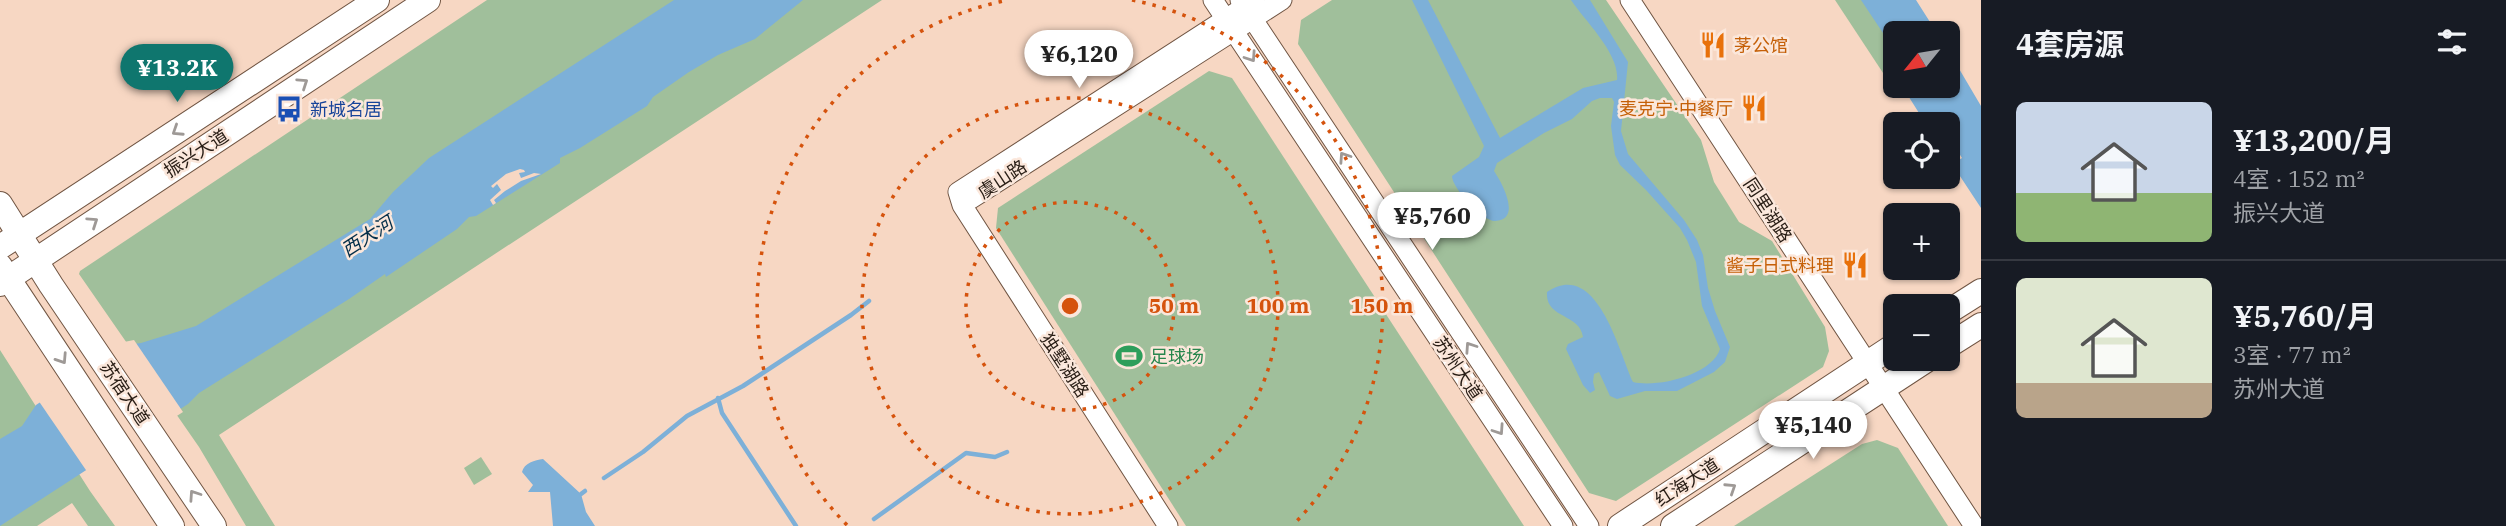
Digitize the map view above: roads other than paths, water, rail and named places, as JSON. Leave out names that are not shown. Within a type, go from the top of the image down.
[{"type":"main road","name":"振兴大道","points":[[10,241],[377,0]]},
{"type":"main road","name":"振兴大道","points":[[3,276],[36,260],[428,0]]},
{"type":"main road","name":"苏宿大道","points":[[0,204],[10,241],[36,260],[214,526]]},
{"type":"main road","name":"苏宿大道","points":[[3,276],[25,301],[172,526]]},
{"type":"main road","points":[[1960,304],[1981,291]]},
{"type":"main road","points":[[1960,338],[1981,325]]},
{"type":"main road","name":"红海大道","points":[[1620,526],[1883,353]]},
{"type":"main road","name":"红海大道","points":[[1674,526],[1909,371]]},
{"type":"street","name":"苏州大道","points":[[1213,0],[1563,526]]},
{"type":"street","name":"虞山路","points":[[961,205],[1230,25],[1248,7],[1282,0]]},
{"type":"street","name":"同里湖路","points":[[1630,0],[1974,526]]},
{"type":"street","name":"苏州大道","points":[[1248,7],[1589,526]]},
{"type":"street","name":"独墅湖路","points":[[961,205],[1168,526]]},
{"type":"water","name":"西大河","points":[[674,0],[803,0],[755,39],[718,55],[689,72],[653,97],[647,106],[560,158],[560,163],[476,216],[469,217],[457,229],[386,277],[385,274],[199,393],[188,404],[0,526],[0,439],[22,426],[36,405],[126,345],[196,326],[370,219],[393,192],[429,158]]},
{"type":"water","points":[[1412,0],[1428,0],[1500,138],[1583,88],[1617,80],[1613,59],[1571,0],[1590,0],[1628,62],[1621,131],[1628,154],[1684,220],[1703,255],[1708,288],[1730,347],[1725,362],[1714,372],[1677,391],[1645,391],[1617,399],[1610,396],[1599,372],[1594,374],[1595,390],[1590,393],[1583,385],[1566,349],[1568,344],[1583,337],[1581,329],[1551,307],[1548,301],[1547,292],[1564,285],[1580,288],[1604,313],[1633,382],[1669,381],[1695,372],[1715,358],[1720,349],[1702,306],[1696,262],[1687,240],[1680,228],[1620,165],[1615,155],[1611,126],[1614,102],[1612,98],[1592,101],[1572,119],[1497,163],[1494,171],[1505,191],[1509,207],[1508,214],[1503,219],[1489,220],[1476,210],[1462,196],[1452,176],[1479,157],[1484,146]]},
{"type":"water","points":[[1861,0],[1916,0],[1929,21],[1883,21],[1883,33]]},
{"type":"water","points":[[1960,70],[1981,106],[1981,208],[1960,176],[1960,112],[1918,112],[1910,98],[1960,98]]},
{"type":"water","points":[[543,459],[581,494],[586,512],[595,526],[553,526],[550,492],[528,492],[533,485],[522,472],[527,464]]},
{"type":"waterway","points":[[604,478],[643,452],[687,416],[743,386],[869,301]]},
{"type":"waterway","points":[[718,398],[722,413],[796,526]]},
{"type":"waterway","points":[[874,519],[966,453],[995,457],[1007,452]]},
{"type":"waterway","points":[[581,494],[585,491]]},
{"type":"place","name":"茅公馆","points":[[1713,45]]},
{"type":"place","name":"麦克宁·中餐厅","points":[[1754,108]]},
{"type":"place","name":"新城名居","points":[[289,109]]},
{"type":"place","name":"酱子日式料理","points":[[1855,265]]},
{"type":"place","name":"足球场","points":[[1129,356]]}]
